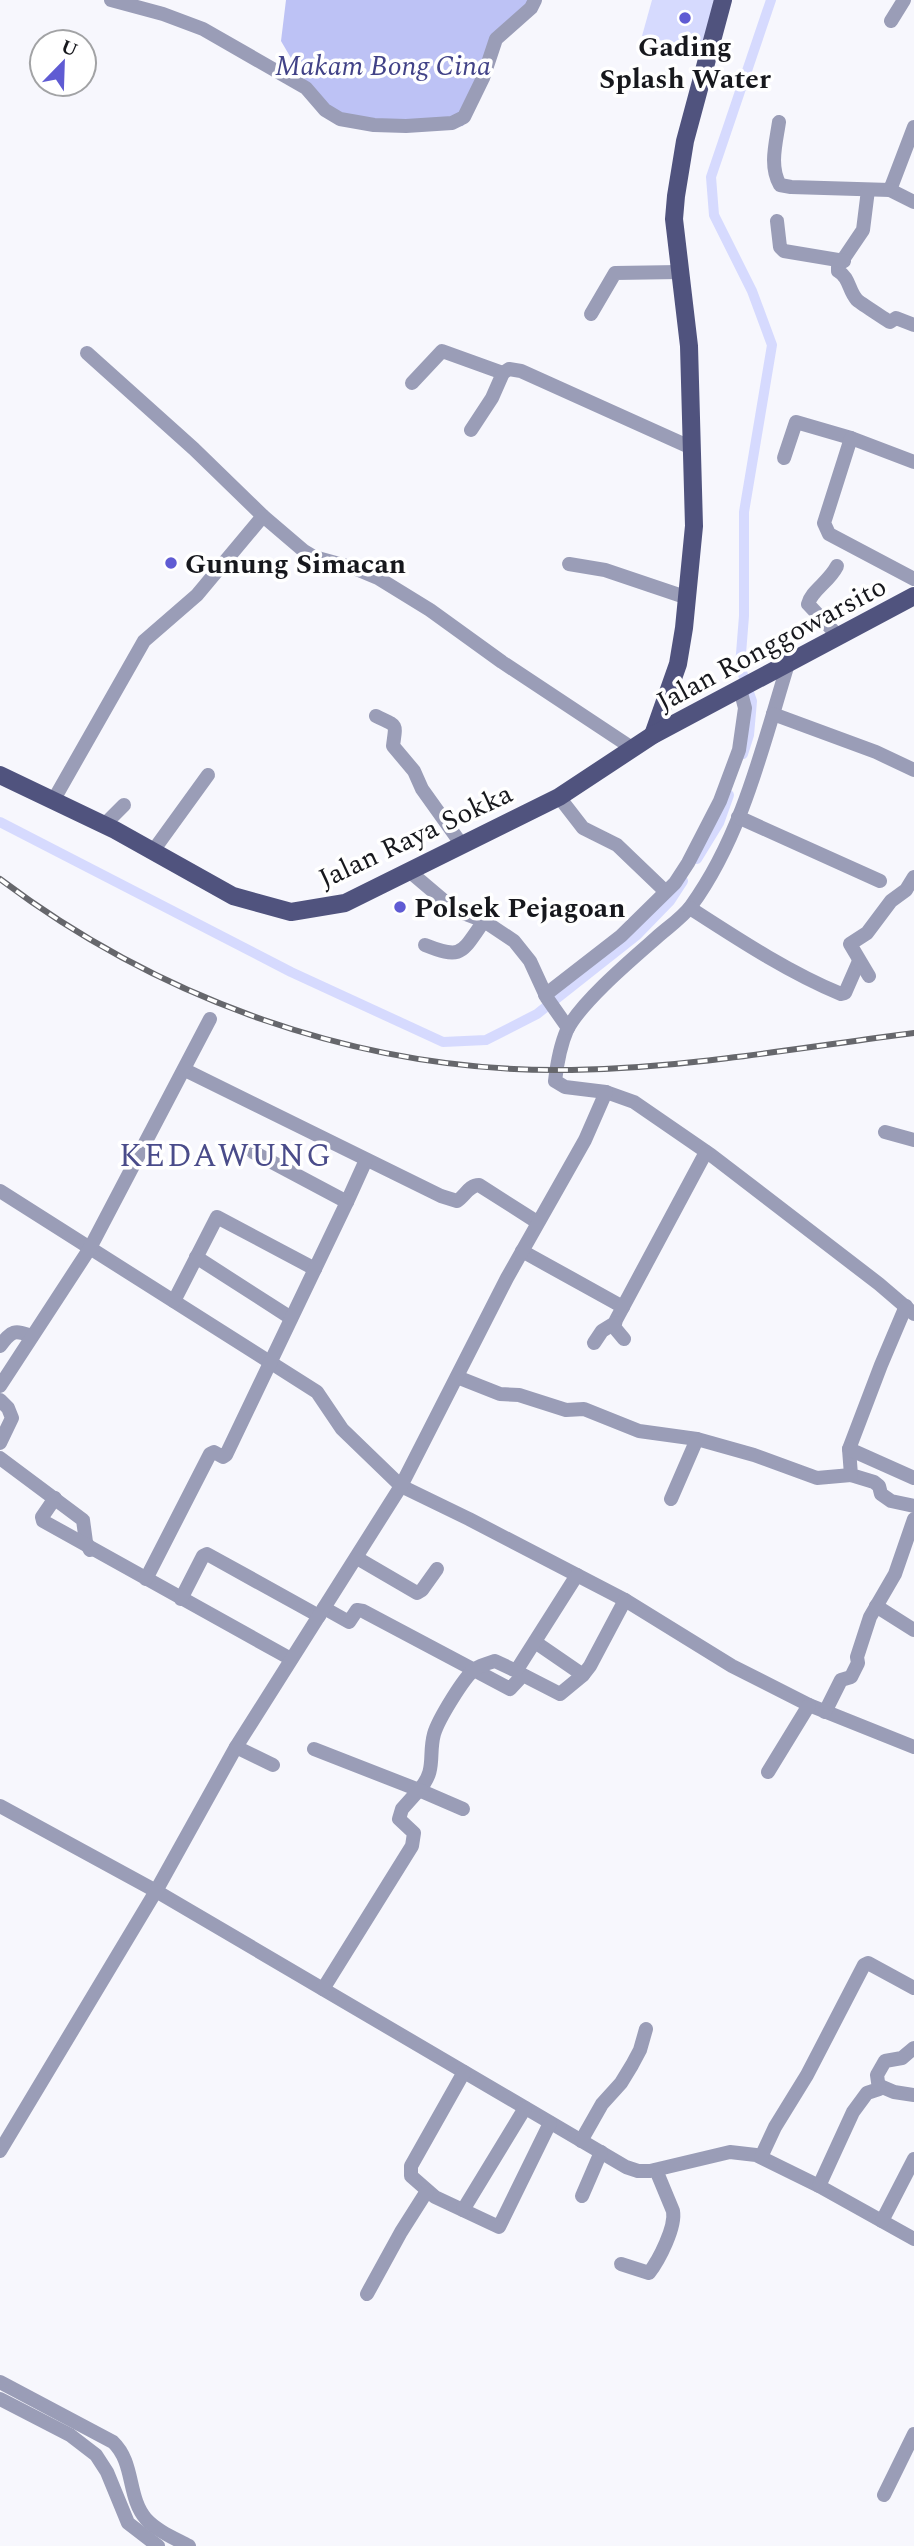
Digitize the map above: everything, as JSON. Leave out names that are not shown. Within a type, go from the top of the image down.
[{"type":"main road","points":[[653,735],[678,664],[688,598],[694,526],[689,346],[674,219],[685,141],[723,0]]},
{"type":"main road","name":"Jalan Ronggowarsito","points":[[653,735],[913,599]]},
{"type":"main road","points":[[664,705],[677,724]]},
{"type":"main road","name":"Jalan Raya Sokka","points":[[0,775],[104,825],[233,896],[291,912],[345,903],[410,872],[559,797],[653,735]]},
{"type":"street","points":[[111,0],[163,14],[203,29],[306,88],[325,110],[340,119],[406,127],[452,123],[464,117],[483,78],[496,39],[517,22],[535,0]]},
{"type":"street","points":[[891,21],[904,0]]},
{"type":"street","points":[[779,122],[774,159],[775,174],[780,186],[890,190],[914,202]]},
{"type":"street","points":[[890,190],[914,127]]},
{"type":"street","points":[[868,190],[863,230],[838,271],[847,278],[857,300],[876,311],[881,318],[890,322],[896,318],[914,325]]},
{"type":"street","points":[[777,221],[780,247],[784,251],[844,261]]},
{"type":"street","points":[[591,314],[615,273],[679,272]]},
{"type":"street","points":[[412,383],[442,351],[503,373]]},
{"type":"street","points":[[87,353],[194,449],[263,516],[314,557],[378,578],[632,748]]},
{"type":"street","points":[[471,430],[484,414],[503,373],[509,369],[521,370],[692,448]]},
{"type":"street","points":[[784,458],[796,422],[851,438],[914,462]]},
{"type":"street","points":[[851,438],[824,527],[829,534],[914,579]]},
{"type":"street","points":[[53,801],[144,641],[197,595],[263,516]]},
{"type":"street","points":[[569,564],[605,570],[688,598]]},
{"type":"street","points":[[837,566],[829,581],[814,593],[808,604],[839,637]]},
{"type":"street","points":[[788,664],[738,817],[716,864],[690,908],[628,962],[577,1015],[561,1045],[555,1081],[565,1087],[606,1092],[634,1102],[706,1152],[910,1310],[881,1365],[849,1449],[851,1475]]},
{"type":"street","points":[[546,996],[621,936],[675,883],[688,863],[720,801],[739,750],[745,721],[746,685]]},
{"type":"street","points":[[772,714],[876,752],[914,770]]},
{"type":"street","points":[[376,716],[395,727],[397,732],[393,746],[414,771],[422,789],[462,845]]},
{"type":"street","points":[[153,851],[208,775]]},
{"type":"street","points":[[559,797],[583,828],[617,845],[665,891]]},
{"type":"street","points":[[104,825],[124,804]]},
{"type":"street","points":[[738,817],[880,881]]},
{"type":"street","points":[[410,872],[455,910],[484,921],[519,947],[530,961],[556,1014],[568,1028]]},
{"type":"street","points":[[869,976],[850,945],[851,942],[867,933],[891,901],[906,890],[914,877]]},
{"type":"street","points":[[690,908],[748,945],[822,986],[843,994],[859,961]]},
{"type":"street","points":[[425,945],[449,955],[456,954],[484,921]]},
{"type":"street","points":[[0,1386],[90,1248],[210,1019]]},
{"type":"street","points":[[185,1070],[366,1160],[457,1201],[465,1196],[470,1188],[479,1185],[537,1222]]},
{"type":"street","points":[[0,2151],[156,1891],[236,1748],[401,1486],[537,1222],[585,1140],[606,1092]]},
{"type":"street","points":[[885,1132],[914,1140]]},
{"type":"street","points":[[253,1152],[347,1202]]},
{"type":"street","points":[[624,1339],[614,1327],[622,1307],[706,1152]]},
{"type":"street","points":[[146,1579],[210,1454],[214,1452],[223,1457],[226,1455],[366,1160]]},
{"type":"street","points":[[0,1191],[320,1395],[342,1429],[401,1486],[625,1601],[732,1666],[809,1705],[914,1747]]},
{"type":"street","points":[[174,1301],[217,1217],[315,1269]]},
{"type":"street","points":[[522,1251],[622,1307]]},
{"type":"street","points":[[196,1257],[291,1318]]},
{"type":"street","points":[[594,1343],[602,1331],[615,1323]]},
{"type":"street","points":[[0,1346],[10,1333],[15,1331],[32,1336]]},
{"type":"street","points":[[457,1377],[500,1394],[524,1396],[566,1410],[581,1408],[639,1431],[697,1439],[754,1455],[817,1478],[851,1475],[874,1482],[879,1486],[881,1494],[891,1501],[914,1506]]},
{"type":"street","points":[[0,1400],[8,1408],[12,1418],[0,1443]]},
{"type":"street","points":[[671,1499],[697,1439]]},
{"type":"street","points":[[849,1449],[914,1478]]},
{"type":"street","points":[[0,1458],[83,1520],[90,1550]]},
{"type":"street","points":[[55,1498],[42,1517],[43,1521],[90,1550],[291,1659]]},
{"type":"street","points":[[825,1712],[841,1680],[852,1675],[867,1625],[895,1574],[914,1519]]},
{"type":"street","points":[[181,1599],[203,1556],[207,1554],[321,1612],[349,1622],[357,1610],[361,1610],[510,1689],[523,1675],[560,1694],[590,1666],[625,1601]]},
{"type":"street","points":[[357,1558],[417,1592],[422,1590],[437,1569]]},
{"type":"street","points":[[323,1989],[412,1846],[414,1833],[399,1819],[400,1814],[431,1770],[432,1747],[440,1718],[473,1671],[495,1661],[517,1670],[577,1575]]},
{"type":"street","points":[[876,1606],[914,1630]]},
{"type":"street","points":[[535,1642],[583,1675]]},
{"type":"street","points":[[768,1772],[809,1705]]},
{"type":"street","points":[[236,1748],[273,1765]]},
{"type":"street","points":[[314,1749],[463,1809]]},
{"type":"street","points":[[0,1806],[156,1891],[626,2167],[638,2171],[656,2170],[730,2152],[761,2157],[914,2239]]},
{"type":"street","points":[[761,2157],[775,2127],[807,2076],[864,1965],[868,1963],[914,1988]]},
{"type":"street","points":[[581,2141],[602,2104],[621,2083],[632,2065],[646,2029]]},
{"type":"street","points":[[880,2086],[877,2075],[886,2061],[902,2058],[914,2049]]},
{"type":"street","points":[[464,2072],[411,2166],[411,2176],[426,2191],[499,2227],[550,2123]]},
{"type":"street","points":[[819,2186],[853,2112],[867,2093],[876,2091],[880,2086]]},
{"type":"street","points":[[880,2086],[894,2092],[914,2095]]},
{"type":"street","points":[[463,2210],[525,2108]]},
{"type":"street","points":[[582,2196],[601,2152]]},
{"type":"street","points":[[882,2221],[914,2159]]},
{"type":"street","points":[[621,2263],[649,2273],[671,2233],[673,2211],[656,2170]]},
{"type":"street","points":[[367,2294],[426,2191]]},
{"type":"street","points":[[0,2382],[113,2442],[120,2449],[118,2469],[128,2523],[158,2546]]},
{"type":"street","points":[[0,2399],[70,2435],[118,2469],[148,2521],[189,2546]]},
{"type":"street","points":[[884,2496],[914,2434]]},
{"type":"green space","name":"Makam Bong Cina","points":[[286,0],[540,0],[499,40],[485,79],[463,126],[375,132],[322,111],[281,41]]},
{"type":"shaded area","name":"Gading Splash Water","points":[[652,0],[728,0],[716,53],[642,36]]},
{"type":"waterway","points":[[743,754],[749,735],[752,701],[740,666],[744,616],[744,512],[772,345],[752,291],[714,215],[711,177],[771,0]]},
{"type":"waterway","points":[[697,859],[719,823],[729,795]]},
{"type":"waterway","points":[[0,822],[291,972],[443,1042],[486,1040],[537,1014],[637,935],[670,901],[683,881]]},
{"type":"railway","points":[[0,879],[61,922],[126,959],[193,992],[263,1020],[334,1041],[407,1057],[481,1067],[601,1069],[736,1057],[914,1033]]},
{"type":"place","name":"Gading Splash Water","points":[[685,18]]},
{"type":"place","name":"Gunung Simacan","points":[[171,563]]},
{"type":"place","name":"Polsek Pejagoan","points":[[400,907]]},
{"type":"district","name":"KEDAWUNG","points":[[226,1155]]}]
